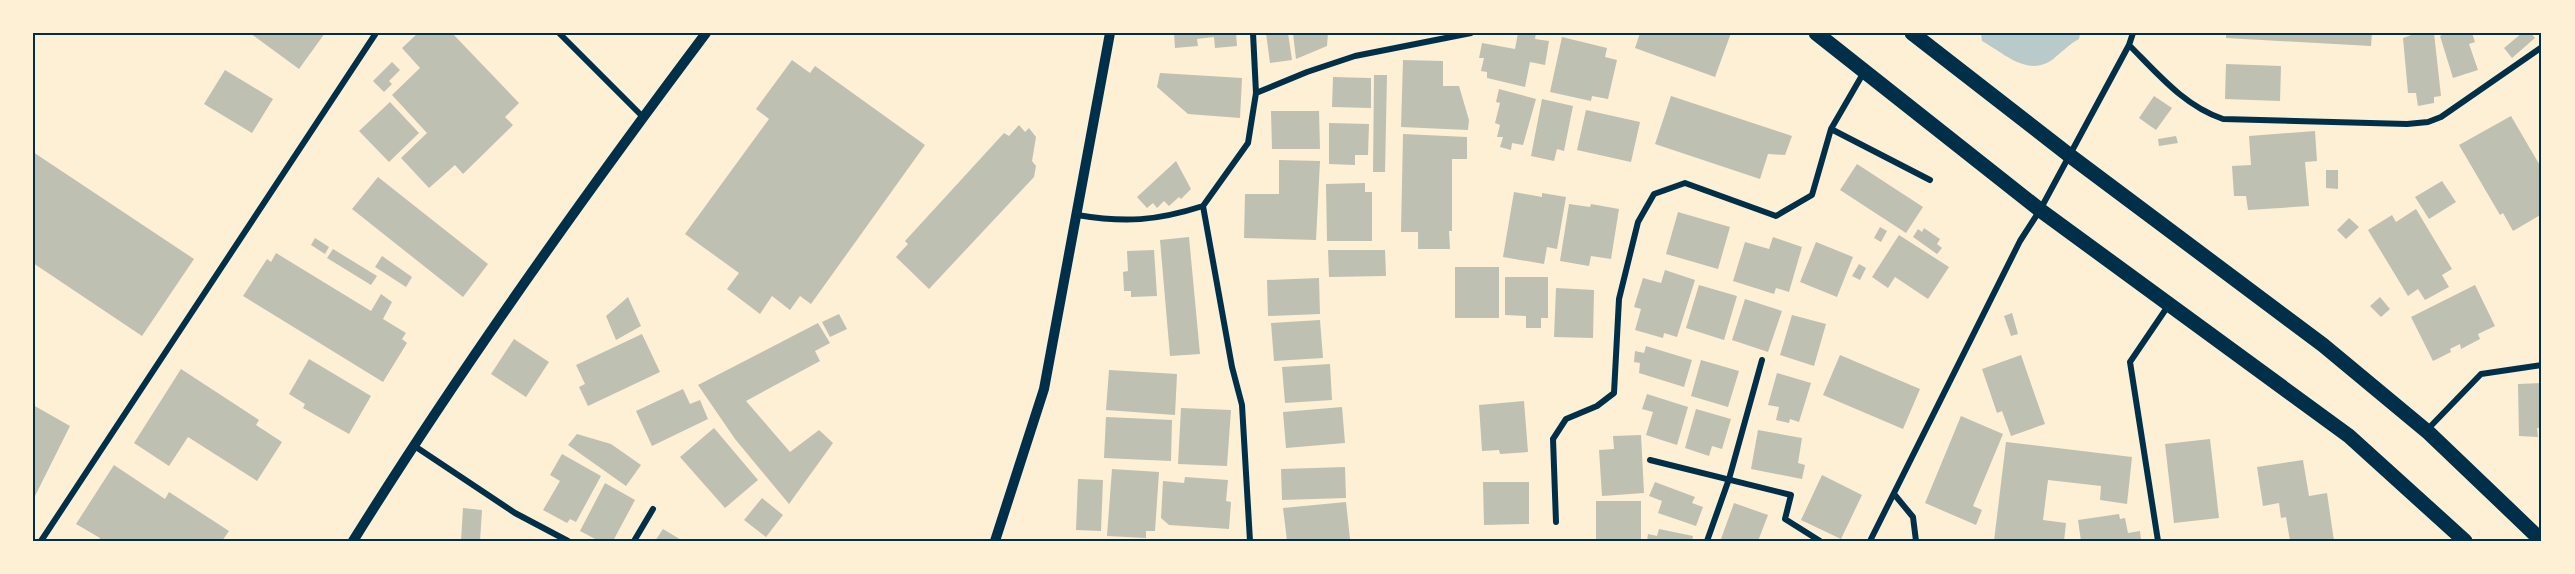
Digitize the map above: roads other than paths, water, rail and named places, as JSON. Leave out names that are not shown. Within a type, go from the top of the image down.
[{"type":"main road","points":[[1816,33],[2040,210],[2349,436],[2465,541]]},
{"type":"main road","points":[[1912,33],[2068,155],[2323,345],[2426,431],[2542,541]]},
{"type":"street","points":[[41,541],[376,33]]},
{"type":"street","points":[[559,33],[643,117]]},
{"type":"street","points":[[353,541],[413,445],[643,117],[706,33]]},
{"type":"street","points":[[995,541],[1044,388],[1110,33]]},
{"type":"street","points":[[1077,215],[1113,221],[1148,219],[1203,206],[1248,143],[1256,93],[1253,33]]},
{"type":"street","points":[[1256,93],[1355,56],[1471,33]]},
{"type":"street","points":[[1870,541],[2020,240],[2040,210],[2129,45],[2133,33]]},
{"type":"street","points":[[2129,45],[2178,93],[2204,113],[2223,119],[2406,124],[2428,122],[2441,117],[2542,47]]},
{"type":"street","points":[[1556,522],[1553,439],[1566,419],[1597,406],[1614,393],[1618,299],[1638,222],[1654,194],[1685,183],[1776,216],[1812,195],[1831,129],[1864,71]]},
{"type":"street","points":[[1831,129],[1930,180]]},
{"type":"street","points":[[1203,206],[1232,367],[1242,405],[1250,541]]},
{"type":"street","points":[[2158,541],[2130,362],[2169,305]]},
{"type":"street","points":[[1707,541],[1729,479],[1762,360]]},
{"type":"street","points":[[2426,431],[2481,374],[2542,365]]},
{"type":"street","points":[[413,445],[515,513],[568,541]]},
{"type":"street","points":[[1650,460],[1791,495],[1785,519],[1820,541]]},
{"type":"street","points":[[1894,494],[1913,517],[1916,541]]},
{"type":"street","points":[[634,541],[653,509]]}]
